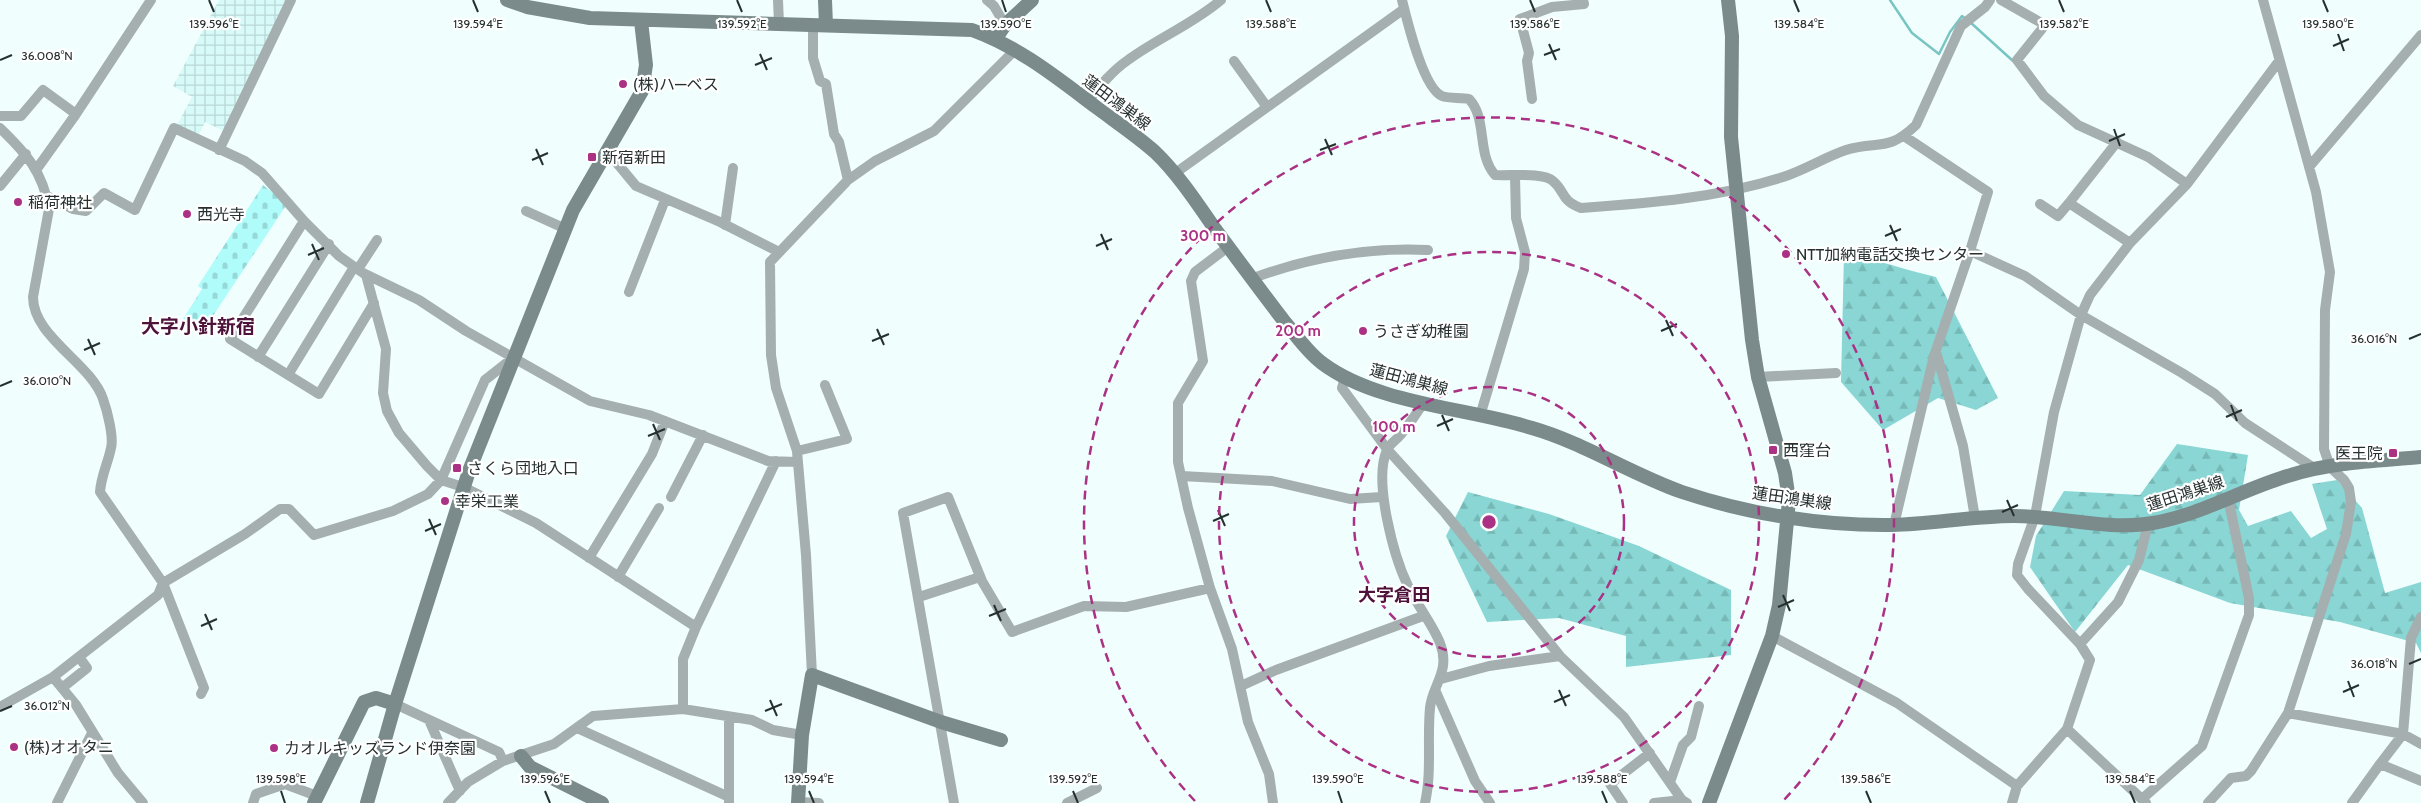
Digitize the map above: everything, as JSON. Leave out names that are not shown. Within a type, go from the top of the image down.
[{"type":"street","points":[[36,170],[76,114],[151,0]]},
{"type":"street","points":[[219,150],[291,0]]},
{"type":"street","name":"蓮田鴻巣線","points":[[507,0],[527,7],[559,14],[640,21],[972,30],[996,38],[1016,49],[1155,152],[1174,174],[1251,279],[1309,351],[1322,363],[1345,378],[1369,388],[1528,426],[1555,435],[1614,464],[1681,492],[1739,508],[1787,517],[1894,525],[1975,518],[2035,516],[2103,524],[2148,524],[2189,514],[2288,475],[2314,468],[2421,457]]},
{"type":"street","points":[[778,0],[779,24]]},
{"type":"street","points":[[825,0],[813,58],[820,81],[826,84],[834,134],[839,142],[848,180]]},
{"type":"street","points":[[987,0],[994,6],[1005,25]]},
{"type":"street","points":[[996,38],[1005,25],[1032,0]]},
{"type":"street","points":[[1088,102],[1106,79],[1128,60],[1202,16],[1221,0]]},
{"type":"street","points":[[1532,99],[1527,61],[1529,53],[1520,19],[1552,7],[1584,4],[1584,0]]},
{"type":"street","points":[[1708,803],[1772,636],[1779,604],[1789,500],[1786,473],[1758,377],[1735,190],[1729,105],[1732,36],[1728,0]]},
{"type":"street","points":[[1174,174],[1403,5],[1430,84],[1443,97],[1469,99],[1476,107],[1487,166],[1495,175],[1542,175],[1553,181],[1568,203],[1581,208],[1688,199],[1735,190],[1784,177],[1847,150],[1888,144],[1904,136],[1916,125],[1961,26],[1985,7],[1990,0]]},
{"type":"street","points":[[2001,0],[2045,25],[2017,60],[2044,96],[2078,125],[2148,157],[2187,184]]},
{"type":"street","points":[[2208,803],[2232,778],[2246,776],[2251,771],[2288,713],[2346,534],[2351,502],[2349,488],[2344,480],[2330,467],[2324,449],[2325,310],[2330,272],[2316,192],[2263,0]]},
{"type":"street","points":[[366,803],[463,487],[513,358],[573,210],[642,91],[646,65],[640,21]]},
{"type":"street","points":[[2309,167],[2421,34]]},
{"type":"street","points":[[820,803],[798,802],[802,735],[812,675],[806,555],[797,462],[798,451],[776,388],[771,355],[770,262],[848,180],[875,161],[934,131],[1016,49]]},
{"type":"street","points":[[2012,803],[2018,786],[2066,729],[2090,660],[2080,644],[2017,575],[2018,564],[2035,516],[2054,412],[2081,315],[2090,295],[2130,243],[2187,184],[2279,60]]},
{"type":"street","points":[[1234,61],[1267,107]]},
{"type":"street","points":[[0,116],[21,116],[43,90],[76,114]]},
{"type":"street","points":[[0,128],[26,154],[36,170],[47,196],[49,209],[33,297],[33,310],[68,356],[97,386],[107,415],[112,446],[101,477],[100,492],[163,583],[204,688],[201,694]]},
{"type":"street","points":[[47,196],[73,209],[86,211],[104,193],[135,210],[174,128],[245,161],[262,174],[304,221],[359,270],[419,300],[466,331],[590,401],[649,415],[768,460],[797,462]]},
{"type":"street","points":[[1894,525],[1936,351],[1988,192],[1904,136]]},
{"type":"street","points":[[2040,204],[2058,216],[2117,142]]},
{"type":"street","points":[[606,151],[636,186],[725,225],[779,252]]},
{"type":"street","points":[[0,186],[26,154]]},
{"type":"street","points":[[725,225],[733,168]]},
{"type":"street","points":[[1480,416],[1524,269],[1525,252],[1516,218],[1515,176]]},
{"type":"street","points":[[629,292],[665,200]]},
{"type":"street","points":[[2069,203],[2130,243]]},
{"type":"street","points":[[526,211],[566,229]]},
{"type":"street","points":[[304,221],[230,340],[319,394],[374,303]]},
{"type":"street","points":[[288,375],[378,240]]},
{"type":"street","points":[[258,357],[329,244]]},
{"type":"street","points":[[1228,247],[1195,272],[1191,281],[1203,361],[1178,403],[1178,462],[1188,508],[1210,588],[1232,649],[1248,722],[1269,774],[1273,803]]},
{"type":"street","points":[[1251,279],[1287,266],[1345,254],[1395,248],[1428,250]]},
{"type":"street","points":[[1970,251],[2026,276],[2081,315],[2215,394],[2245,424],[2314,468]]},
{"type":"street","points":[[359,270],[374,303],[386,349],[383,393],[387,412],[398,433],[441,480],[463,487],[536,523],[696,628]]},
{"type":"street","points":[[1936,351],[1963,446],[1975,518]]},
{"type":"street","points":[[0,707],[53,677],[158,595],[163,583],[245,534],[280,509],[289,509],[314,535],[393,511],[428,494],[441,480],[485,380],[513,358]]},
{"type":"street","points":[[1758,377],[1836,374]]},
{"type":"street","points":[[1345,378],[1342,388],[1387,449],[1445,513],[1560,656],[1624,717],[1685,801]]},
{"type":"street","points":[[798,451],[847,439],[825,386]]},
{"type":"street","points":[[1424,402],[1413,420],[1387,449],[1382,468],[1382,497],[1399,563],[1424,616],[1440,643],[1443,661],[1441,679],[1430,706],[1429,786],[1426,803]]},
{"type":"street","points":[[589,558],[652,454],[665,421]]},
{"type":"street","points":[[671,496],[703,436]]},
{"type":"street","points":[[683,709],[683,659],[776,461]]},
{"type":"street","points":[[1182,476],[1272,481],[1350,499],[1382,497]]},
{"type":"street","points":[[954,803],[903,513],[948,497],[980,577],[1012,632],[1084,606],[1126,608],[1210,588]]},
{"type":"street","points":[[2066,729],[2144,801],[2202,746],[2250,615],[2249,598],[2228,498]]},
{"type":"street","points":[[618,577],[659,508]]},
{"type":"street","points":[[2080,644],[2118,602],[2139,560],[2148,524]]},
{"type":"street","points":[[919,597],[980,577]]},
{"type":"street","points":[[1241,686],[1276,670],[1424,616]]},
{"type":"street","points":[[2352,803],[2403,734],[2411,638],[2421,617]]},
{"type":"street","points":[[1772,636],[1897,703],[2018,786]]},
{"type":"street","points":[[62,688],[87,668],[79,656]]},
{"type":"street","points":[[1441,679],[1489,666],[1560,656]]},
{"type":"street","points":[[812,675],[941,722],[1001,740]]},
{"type":"street","points":[[53,677],[76,705],[118,773],[143,803]]},
{"type":"street","points":[[1436,692],[1475,781],[1490,803]]},
{"type":"street","points":[[253,803],[256,794],[285,784],[316,799],[364,702],[376,698],[395,704],[499,752],[503,761]]},
{"type":"street","points":[[1670,782],[1683,744],[1691,737],[1698,706]]},
{"type":"street","points":[[448,803],[468,782],[503,761],[554,744],[593,716],[683,709],[752,720],[773,730],[802,735]]},
{"type":"street","points":[[2288,713],[2403,734],[2421,744]]},
{"type":"street","points":[[577,728],[729,800],[730,717]]},
{"type":"street","points":[[429,720],[460,791]]},
{"type":"street","points":[[57,803],[92,732]]},
{"type":"street","points":[[1623,803],[1610,784],[1650,753]]},
{"type":"street","points":[[521,756],[530,767],[602,803]]},
{"type":"street","points":[[2380,764],[2421,781]]},
{"type":"street","points":[[1067,803],[1097,788]]},
{"type":"street","points":[[1654,803],[1685,801]]},
{"type":"shaded area","points":[[219,0],[289,0],[224,131],[205,122],[198,137],[177,125],[192,97],[173,86]]},
{"type":"green space","points":[[263,185],[287,204],[203,331],[183,319],[202,289],[198,286]]},
{"type":"green space","points":[[1844,253],[1936,277],[1998,398],[1976,410],[1938,398],[1883,430],[1841,382]]},
{"type":"green space","points":[[2177,444],[2248,455],[2239,510],[2248,526],[2291,511],[2311,538],[2327,529],[2312,484],[2337,480],[2362,508],[2385,593],[2421,582],[2421,653],[2416,643],[2340,622],[2230,603],[2128,565],[2075,632],[2030,567],[2036,536],[2064,491],[2140,495]]},
{"type":"green space","points":[[1468,492],[1549,514],[1639,546],[1731,590],[1731,655],[1626,667],[1626,636],[1559,618],[1487,622],[1446,536]]},
{"type":"waterway","points":[[1890,0],[1912,33],[1939,54],[1950,32],[1962,16],[1966,19]]},
{"type":"waterway","points":[[1970,22],[2013,61]]},
{"type":"place","name":"(株)ハ―ベス","points":[[623,84]]},
{"type":"place","name":"新宿新田","points":[[592,157]]},
{"type":"place","name":"稲荷神社","points":[[18,202]]},
{"type":"place","name":"西光寺","points":[[187,214]]},
{"type":"place","name":"NTT加納電話交換センター","points":[[1786,254]]},
{"type":"place","name":"うさぎ幼稚園","points":[[1363,331]]},
{"type":"place","name":"西窪台","points":[[1773,450]]},
{"type":"place","name":"医王院","points":[[2393,453]]},
{"type":"place","name":"さくら団地入口","points":[[457,468]]},
{"type":"place","name":"幸栄工業","points":[[445,501]]},
{"type":"place","name":"(株)オオタニ","points":[[14,747]]},
{"type":"place","name":"カオルキッズランド伊奈園","points":[[274,748]]},
{"type":"district","name":"大字小針新宿","points":[[198,326]]},
{"type":"district","name":"大字倉田","points":[[1394,595]]}]
